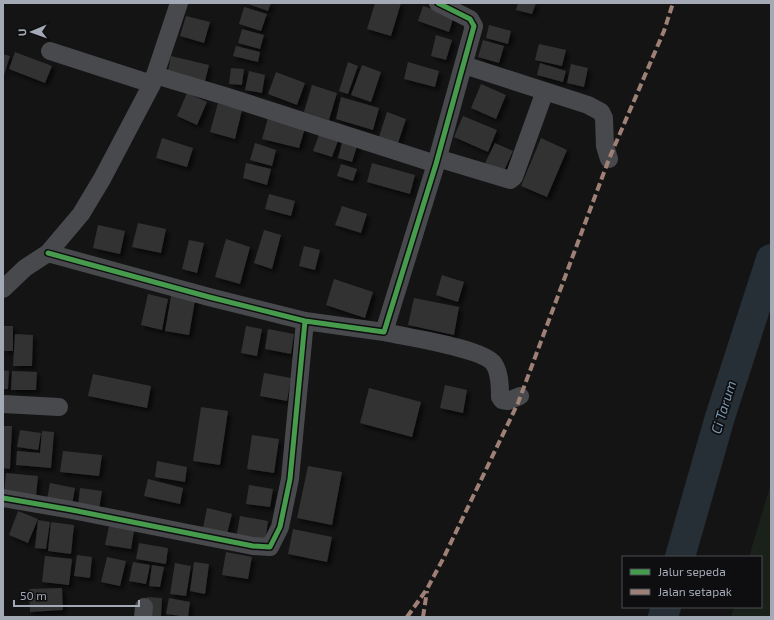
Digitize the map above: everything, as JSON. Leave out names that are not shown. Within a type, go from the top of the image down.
[{"type":"street","points":[[3,289],[26,268],[48,253],[80,214],[95,191],[153,79],[179,3]]},
{"type":"street","points":[[384,332],[437,161],[473,32],[473,22],[438,3]]},
{"type":"street","points":[[50,51],[153,79],[225,96],[437,161],[510,180],[514,178],[545,91]]},
{"type":"street","points":[[464,65],[588,105],[601,112],[604,118],[605,146],[609,159]]},
{"type":"street","points":[[48,253],[209,297],[305,320],[384,332],[472,351],[494,363],[497,369],[501,399],[508,401],[520,396]]},
{"type":"street","points":[[3,498],[72,510],[253,546],[270,547],[280,527],[290,479],[305,320]]},
{"type":"street","points":[[3,404],[59,407]]},
{"type":"shaded area","points":[[771,483],[771,617],[731,617],[734,608],[762,608],[762,556],[749,556]]},
{"type":"building","points":[[245,3],[271,3],[268,11]]},
{"type":"building","points":[[375,3],[401,3],[391,36],[367,29]]},
{"type":"building","points":[[518,3],[536,3],[532,14],[516,10]]},
{"type":"building","points":[[423,6],[454,16],[449,32],[418,21]]},
{"type":"building","points":[[244,7],[267,14],[261,31],[239,24]]},
{"type":"building","points":[[186,16],[210,22],[204,43],[180,36]]},
{"type":"building","points":[[489,25],[511,31],[508,44],[486,38]]},
{"type":"building","points":[[242,29],[264,35],[260,49],[238,43]]},
{"type":"building","points":[[436,35],[452,40],[446,60],[431,56]]},
{"type":"building","points":[[483,40],[504,46],[499,63],[478,57]]},
{"type":"building","points":[[539,44],[566,50],[562,66],[535,60]]},
{"type":"building","points":[[236,46],[260,52],[258,62],[233,56]]},
{"type":"building","points":[[15,52],[52,66],[45,83],[9,69]]},
{"type":"building","points":[[3,54],[10,56],[3,78]]},
{"type":"building","points":[[171,56],[209,65],[204,85],[167,76]]},
{"type":"building","points":[[348,62],[358,66],[348,94],[339,91]]},
{"type":"building","points":[[408,62],[439,71],[435,87],[404,79]]},
{"type":"building","points":[[540,63],[566,71],[563,82],[537,75]]},
{"type":"building","points":[[571,64],[588,68],[584,87],[567,83]]},
{"type":"building","points":[[362,65],[381,72],[371,102],[351,95]]},
{"type":"building","points":[[231,68],[244,69],[242,85],[229,84]]},
{"type":"building","points":[[249,71],[265,75],[262,93],[245,90]]},
{"type":"building","points":[[276,72],[305,83],[297,105],[268,94]]},
{"type":"building","points":[[481,84],[506,95],[496,119],[471,108]]},
{"type":"building","points":[[312,85],[337,93],[329,120],[304,112]]},
{"type":"building","points":[[187,93],[207,102],[197,125],[177,116]]},
{"type":"building","points":[[341,97],[379,108],[373,130],[336,119]]},
{"type":"building","points":[[218,103],[242,110],[235,139],[210,132]]},
{"type":"building","points":[[387,112],[406,119],[398,143],[379,137]]},
{"type":"building","points":[[463,116],[497,130],[488,152],[454,137]]},
{"type":"building","points":[[268,118],[305,128],[299,148],[262,139]]},
{"type":"building","points":[[320,132],[339,138],[332,157],[313,151]]},
{"type":"building","points":[[162,138],[193,148],[187,167],[156,158]]},
{"type":"building","points":[[541,138],[567,150],[547,197],[521,186]]},
{"type":"building","points":[[343,139],[358,143],[352,162],[338,158]]},
{"type":"building","points":[[255,143],[276,150],[272,166],[250,160]]},
{"type":"building","points":[[495,143],[513,151],[504,171],[485,163]]},
{"type":"building","points":[[246,163],[271,169],[267,185],[243,178]]},
{"type":"building","points":[[372,163],[415,175],[410,194],[367,182]]},
{"type":"building","points":[[341,164],[357,169],[353,181],[337,176]]},
{"type":"building","points":[[269,194],[295,201],[291,216],[265,209]]},
{"type":"building","points":[[342,206],[367,214],[361,233],[335,225]]},
{"type":"building","points":[[138,223],[166,229],[161,253],[132,247]]},
{"type":"building","points":[[98,225],[125,231],[120,254],[93,248]]},
{"type":"building","points":[[264,230],[281,235],[272,269],[254,263]]},
{"type":"building","points":[[226,239],[250,247],[240,284],[215,277]]},
{"type":"building","points":[[189,240],[204,243],[197,273],[182,269]]},
{"type":"building","points":[[304,246],[320,250],[315,270],[299,266]]},
{"type":"building","points":[[442,275],[464,282],[458,302],[436,295]]},
{"type":"building","points":[[334,279],[373,292],[365,318],[326,305]]},
{"type":"building","points":[[172,291],[196,295],[189,335],[165,331]]},
{"type":"building","points":[[148,294],[168,299],[162,330],[141,325]]},
{"type":"building","points":[[414,298],[459,307],[454,335],[408,325]]},
{"type":"building","points":[[3,326],[13,326],[13,351],[3,351]]},
{"type":"building","points":[[246,326],[262,329],[257,356],[241,353]]},
{"type":"building","points":[[268,329],[294,334],[291,354],[265,349]]},
{"type":"building","points":[[15,334],[33,335],[32,366],[13,366]]},
{"type":"building","points":[[3,370],[9,371],[8,389],[3,389]]},
{"type":"building","points":[[12,371],[37,372],[36,390],[11,390]]},
{"type":"building","points":[[264,373],[291,378],[287,401],[260,396]]},
{"type":"building","points":[[93,374],[151,386],[147,408],[88,396]]},
{"type":"building","points":[[445,385],[467,390],[463,413],[440,408]]},
{"type":"building","points":[[369,388],[421,402],[412,437],[360,423]]},
{"type":"building","points":[[201,407],[228,411],[220,465],[193,461]]},
{"type":"building","points":[[3,426],[12,426],[10,469],[3,468]]},
{"type":"building","points":[[20,430],[41,433],[38,450],[17,447]]},
{"type":"building","points":[[42,431],[54,432],[51,468],[16,465],[17,451],[40,453]]},
{"type":"building","points":[[252,435],[279,439],[274,473],[247,469]]},
{"type":"building","points":[[63,451],[102,455],[99,476],[60,472]]},
{"type":"building","points":[[157,461],[187,467],[185,482],[155,477]]},
{"type":"building","points":[[308,466],[342,472],[332,525],[297,518]]},
{"type":"building","points":[[6,473],[38,476],[36,496],[4,493]]},
{"type":"building","points":[[148,479],[183,488],[180,504],[144,496]]},
{"type":"building","points":[[50,483],[75,488],[72,505],[47,500]]},
{"type":"building","points":[[249,485],[273,489],[270,507],[246,504]]},
{"type":"building","points":[[80,488],[102,491],[99,509],[78,507]]},
{"type":"building","points":[[207,508],[232,514],[227,534],[203,528]]},
{"type":"building","points":[[18,511],[38,519],[28,543],[9,535]]},
{"type":"building","points":[[240,516],[268,521],[265,543],[236,538]]},
{"type":"building","points":[[38,520],[50,522],[46,549],[35,548]]},
{"type":"building","points":[[51,522],[74,525],[71,554],[48,551]]},
{"type":"building","points":[[109,526],[134,531],[131,549],[105,545]]},
{"type":"building","points":[[293,529],[332,537],[327,562],[288,554]]},
{"type":"building","points":[[139,543],[168,548],[166,564],[136,559]]},
{"type":"building","points":[[226,552],[252,557],[248,579],[222,575]]},
{"type":"building","points":[[77,555],[92,557],[90,578],[74,576]]},
{"type":"building","points":[[45,556],[72,559],[69,585],[42,582]]},
{"type":"building","points":[[107,557],[126,561],[120,586],[101,582]]},
{"type":"building","points":[[133,562],[150,565],[146,584],[129,581]]},
{"type":"building","points":[[194,562],[209,564],[205,594],[190,591]]},
{"type":"building","points":[[175,563],[191,566],[186,596],[170,594]]},
{"type":"building","points":[[152,565],[164,567],[160,587],[149,586]]},
{"type":"building","points":[[62,588],[63,610],[30,612],[29,589]]},
{"type":"building","points":[[147,597],[162,598],[161,617],[145,617]]},
{"type":"building","points":[[169,598],[190,602],[188,617],[166,614]]},
{"type":"waterway","name":"Ci Tarum","points":[[680,556],[720,417],[771,259]]},
{"type":"waterway","name":"Ci Tarum","points":[[663,617],[666,608]]},
{"type":"marked path","points":[[407,617],[427,589],[443,559],[518,403],[609,159],[664,31],[673,3]]},
{"type":"marked path","points":[[423,617],[427,591]]},
{"type":"cycle path","points":[[48,253],[209,297],[305,321],[384,332],[436,164],[474,26],[470,19],[438,3]]},
{"type":"cycle path","points":[[3,498],[72,510],[253,546],[270,547],[280,527],[290,479],[305,321]]}]
